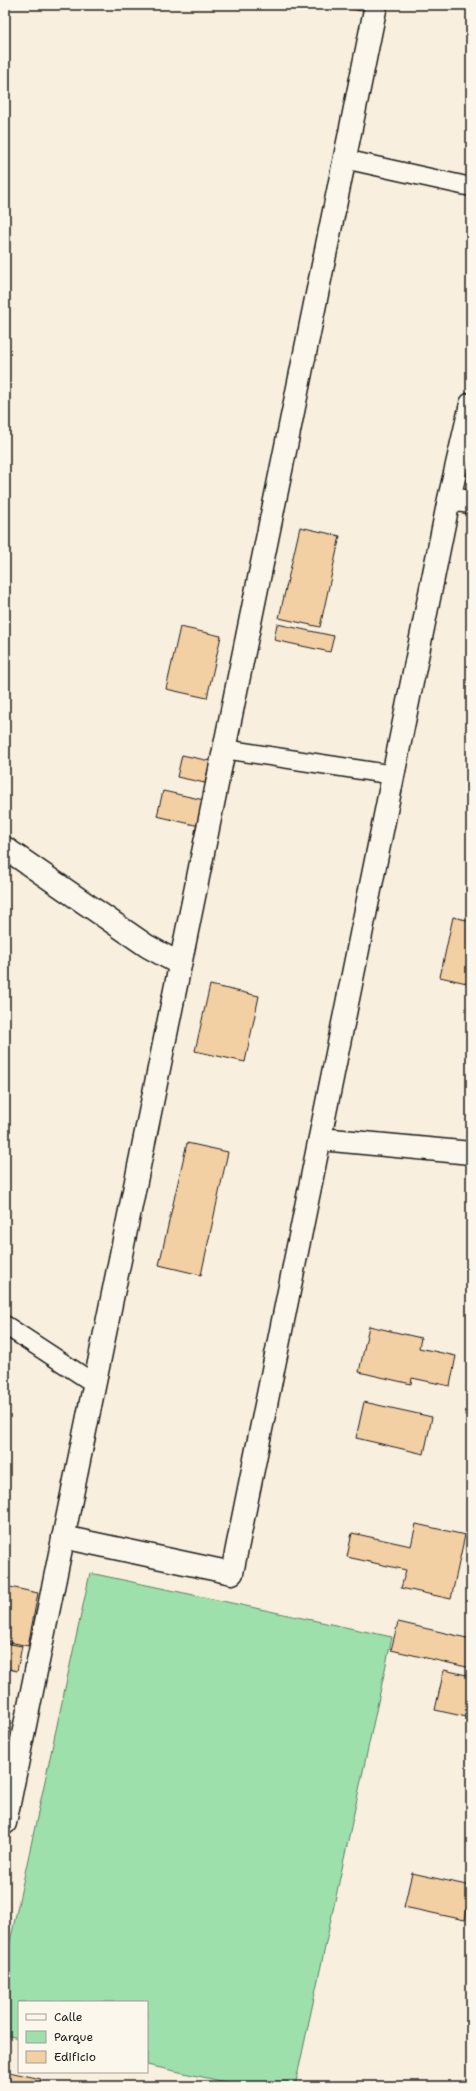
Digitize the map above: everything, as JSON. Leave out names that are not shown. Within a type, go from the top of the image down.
[{"type":"street","points":[[5,1823],[376,5]]},
{"type":"street","points":[[63,1537],[232,1573],[450,499],[471,404]]},
{"type":"street","points":[[450,499],[471,502]]},
{"type":"street","points":[[5,848],[147,946],[180,964]]},
{"type":"street","points":[[320,1139],[471,1153]]},
{"type":"lane","points":[[344,159],[471,186]]},
{"type":"lane","points":[[224,749],[394,775]]},
{"type":"lane","points":[[5,1325],[95,1384]]},
{"type":"green space","points":[[90,1573],[392,1637],[295,2086],[244,2086],[148,2065],[148,2001],[18,2001],[18,2038],[5,2035],[5,1965]]},
{"type":"building","points":[[337,5],[362,5],[360,11]]},
{"type":"building","points":[[300,527],[340,536],[320,627],[279,618]]},
{"type":"building","points":[[277,624],[334,636],[330,652],[274,640]]},
{"type":"building","points":[[180,627],[221,636],[207,698],[166,689]]},
{"type":"building","points":[[182,755],[210,761],[205,783],[177,777]]},
{"type":"building","points":[[163,791],[204,800],[199,826],[157,816]]},
{"type":"building","points":[[453,917],[471,921],[471,984],[440,977]]},
{"type":"building","points":[[210,985],[259,996],[245,1062],[195,1051]]},
{"type":"building","points":[[187,1143],[228,1152],[201,1275],[159,1265]]},
{"type":"building","points":[[369,1326],[421,1338],[419,1348],[456,1356],[450,1386],[412,1378],[411,1384],[359,1372]]},
{"type":"building","points":[[364,1402],[432,1417],[424,1454],[356,1438]]},
{"type":"building","points":[[416,1524],[465,1535],[451,1599],[401,1588],[406,1570],[347,1557],[352,1533],[411,1546]]},
{"type":"building","points":[[5,1586],[38,1593],[28,1646],[5,1641]]},
{"type":"building","points":[[398,1622],[471,1639],[471,1668],[391,1650]]},
{"type":"building","points":[[5,1643],[22,1646],[17,1671],[5,1668]]},
{"type":"building","points":[[444,1670],[471,1676],[471,1718],[435,1710]]},
{"type":"building","points":[[412,1873],[471,1886],[465,1920],[404,1907]]},
{"type":"building","points":[[9,2072],[41,2079],[39,2086],[6,2086]]}]
